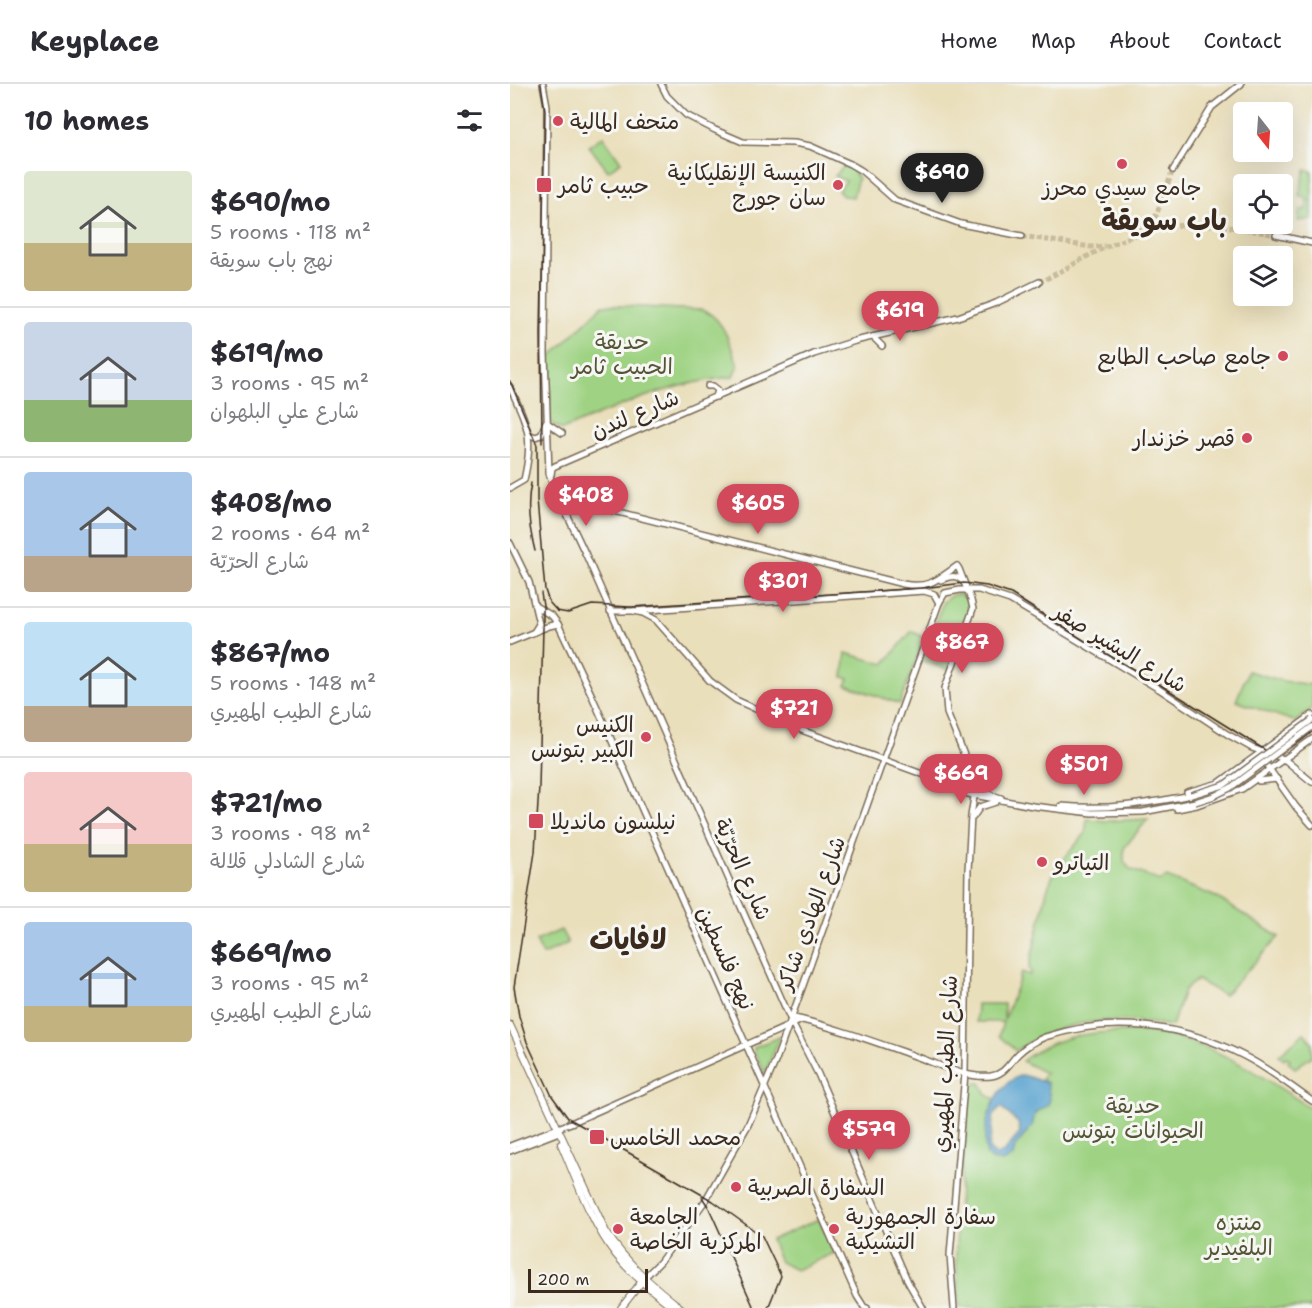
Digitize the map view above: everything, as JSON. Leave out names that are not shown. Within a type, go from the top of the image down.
[{"type":"main road","name":"شارع الحرّيّة","points":[[543,84],[547,116],[546,422],[549,440],[549,473],[790,1017],[791,1026],[818,1074],[922,1308]]},
{"type":"main road","points":[[662,84],[667,96],[686,115],[743,142],[794,143],[810,146],[841,158],[862,171],[893,199],[906,205],[967,226],[1022,236]]},
{"type":"main road","points":[[1173,170],[1212,107],[1241,84]]},
{"type":"main road","points":[[1277,235],[1312,243]]},
{"type":"main road","points":[[883,334],[882,346],[873,337],[883,334],[958,317],[996,303],[1039,282]]},
{"type":"main road","name":"شارع لندن","points":[[555,490],[551,472],[555,466],[814,354],[873,337]]},
{"type":"main road","points":[[708,386],[713,386],[718,390],[716,397]]},
{"type":"main road","points":[[510,387],[529,434],[530,449],[524,480],[510,488]]},
{"type":"main road","points":[[529,434],[535,437],[541,435],[546,422],[562,433]]},
{"type":"main road","name":"شارع البشير صفر","points":[[559,497],[903,584],[921,585],[953,576],[959,578],[965,586],[1010,600],[1159,689],[1260,753],[1284,759]]},
{"type":"main road","points":[[510,543],[525,570],[535,606],[539,624],[534,632]]},
{"type":"main road","name":"شارع الطيب المهيري","points":[[937,581],[957,566],[973,611],[945,687],[947,713],[973,777],[975,793],[971,822],[967,899],[965,1073],[951,1224],[953,1307]]},
{"type":"main road","points":[[617,627],[620,615],[631,611],[924,591],[934,594],[939,603],[945,593],[965,586]]},
{"type":"main road","name":"شارع الهادي شاكر","points":[[790,1017],[939,603]]},
{"type":"main road","points":[[510,642],[558,623],[552,616],[535,606]]},
{"type":"main road","points":[[610,610],[644,613],[656,620],[722,692],[795,728],[965,791],[1061,807],[1111,808],[1139,805],[1191,795],[1224,785],[1312,720]]},
{"type":"main road","name":"نهج فلسطين","points":[[558,623],[857,1296],[865,1307]]},
{"type":"main road","points":[[1139,805],[1216,784],[1312,715]]},
{"type":"main road","points":[[1143,812],[1195,802],[1230,788],[1312,727]]},
{"type":"main road","points":[[975,793],[1001,801],[1068,811],[1112,813],[1169,810],[1197,805],[1233,793],[1254,782],[1312,739]]},
{"type":"main road","points":[[1260,753],[1296,807],[1312,825]]},
{"type":"main road","points":[[1284,759],[1312,782]]},
{"type":"main road","points":[[1254,782],[1277,779]]},
{"type":"main road","points":[[971,822],[980,807],[1001,801]]},
{"type":"main road","points":[[790,1017],[965,1073],[990,1076],[1005,1070],[1025,1048],[1043,1038],[1097,1026],[1148,1026],[1196,1036],[1225,1046],[1254,1061],[1312,1101]]},
{"type":"main road","points":[[510,1151],[802,1020]]},
{"type":"main road","points":[[510,1025],[602,1235],[618,1257],[681,1308]]},
{"type":"main road","points":[[621,1308],[660,1262],[705,1201],[741,1140],[791,1026]]},
{"type":"main road","points":[[510,1035],[557,1131]]},
{"type":"main road","points":[[510,1146],[557,1131]]},
{"type":"main road","points":[[645,1278],[674,1308]]},
{"type":"green space","points":[[603,136],[621,162],[608,171],[589,146]]},
{"type":"green space","points":[[847,163],[857,169],[854,173],[858,178],[853,197],[843,196],[838,191],[846,181],[835,176]]},
{"type":"green space","points":[[1305,170],[1312,171],[1312,219],[1298,221],[1300,210],[1307,209],[1307,199],[1299,195]]},
{"type":"green space","name":"حديقة الحبيب ثامر","points":[[603,305],[701,310],[709,313],[725,332],[738,365],[733,377],[667,390],[624,404],[562,430],[550,422],[550,357]]},
{"type":"green space","points":[[959,594],[968,600],[971,608],[949,670],[922,661],[943,602],[952,595]]},
{"type":"green space","points":[[912,631],[924,638],[900,704],[846,685],[849,679],[843,677],[846,653],[884,664]]},
{"type":"green space","points":[[1248,671],[1283,681],[1312,685],[1312,708],[1296,722],[1236,701]]},
{"type":"green space","points":[[1087,819],[1107,821],[1148,819],[1124,848],[1124,862],[1130,869],[1160,881],[1167,877],[1216,897],[1279,937],[1224,995],[1197,980],[1184,990],[1172,1026],[1130,1021],[1072,1025],[1053,1031],[1016,1051],[999,1036],[1003,1022],[976,1022],[977,1004],[1004,1004],[1004,1020],[1022,972],[1030,975],[1029,968],[1047,890],[1056,868],[1085,834]]},
{"type":"green space","points":[[561,930],[568,943],[543,955],[536,941]]},
{"type":"green space","points":[[1112,1032],[1149,1032],[1172,1036],[1215,1051],[1255,1072],[1312,1109],[1312,1308],[960,1308],[956,1257],[957,1219],[971,1084],[981,1083],[987,1095],[995,1099],[987,1126],[987,1155],[994,1161],[1013,1155],[1015,1147],[1032,1126],[1035,1113],[1048,1105],[1047,1083],[1041,1080],[1045,1073],[1022,1061],[1043,1048],[1065,1039]]},
{"type":"green space","points":[[1304,1033],[1312,1042],[1312,1056],[1295,1068],[1288,1062],[1290,1059],[1286,1057],[1284,1059],[1279,1055]]},
{"type":"green space","points":[[780,1037],[765,1073],[754,1047]]},
{"type":"green space","points":[[819,1219],[834,1253],[796,1270],[780,1262],[771,1240]]},
{"type":"water","points":[[1023,1075],[1047,1083],[1050,1099],[1048,1105],[1035,1113],[1032,1126],[1015,1147],[1013,1156],[1003,1162],[990,1159],[987,1155],[985,1133],[987,1120],[997,1096],[1013,1079]],"holes":[[[999,1108],[1002,1108],[1018,1123],[1020,1133],[1004,1152],[996,1155],[989,1147],[994,1115]]]},
{"type":"tunnel","points":[[1130,234],[1152,224],[1173,170]]},
{"type":"tunnel","points":[[1039,282],[1124,239],[1167,227],[1207,225],[1276,235]]},
{"type":"tunnel","points":[[1022,236],[1091,247],[1105,246]]},
{"type":"tram line","points":[[541,84],[545,110],[541,333],[542,443]]},
{"type":"tram line","points":[[510,381],[537,445],[537,500],[545,590],[549,602],[557,611],[568,613],[592,605],[631,607],[922,588],[964,583],[987,586],[1011,594],[1265,750],[1285,750],[1312,732]]},
{"type":"tram line","points":[[531,483],[529,517],[535,551]]},
{"type":"tram line","points":[[541,593],[543,628],[535,852],[514,987],[519,1016],[527,1042],[552,1096],[568,1118],[713,1201],[762,1236],[781,1276],[768,1308]]},
{"type":"tram line","points":[[702,1197],[754,1308]]},
{"type":"place","name":"متحف المالية","points":[[558,121]]},
{"type":"place","name":"جامع سيدي محرز","points":[[1122,164]]},
{"type":"place","name":"حبيب ثامر","points":[[544,185]]},
{"type":"place","name":"الكنيسة الإنقليكانية سان جورج","points":[[838,185]]},
{"type":"place","name":"جامع صاحب الطابع","points":[[1283,356]]},
{"type":"place","name":"قصر خزندار","points":[[1247,438]]},
{"type":"place","name":"الكنيس الكبير بتونس","points":[[646,737]]},
{"type":"place","name":"نيلسون مانديلا","points":[[536,821]]},
{"type":"place","name":"التياترو","points":[[1042,862]]},
{"type":"place","name":"محمد الخامس","points":[[597,1137]]},
{"type":"place","name":"السفارة الصربية","points":[[736,1187]]},
{"type":"place","name":"الجامعة المركزية الخاصة","points":[[618,1229]]},
{"type":"place","name":"سفارة الجمهورية التشيكية","points":[[834,1229]]},
{"type":"district","name":"باب سويقة","points":[[1164,220]]},
{"type":"district","name":"لافايات","points":[[628,939]]},
{"type":"park label","name":"حديقة الحيوانات بتونس","points":[[1133,1118]]},
{"type":"park label","name":"منتزه البلفيدير","points":[[1239,1234]]}]
